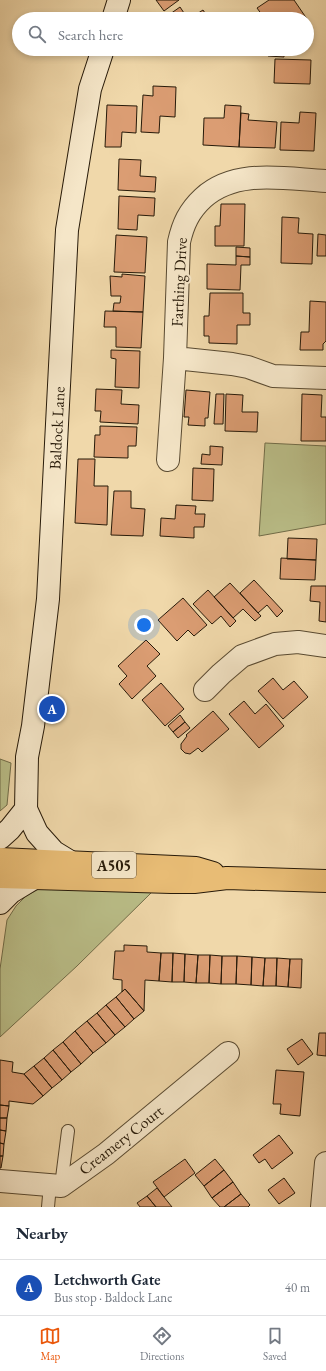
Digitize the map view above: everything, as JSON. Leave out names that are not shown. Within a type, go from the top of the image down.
[{"type":"main road","name":"A505","points":[[0,859],[196,868],[228,878]]},
{"type":"main road","name":"A505","points":[[0,877],[194,882],[228,878],[326,881]]},
{"type":"street","points":[[115,12],[119,0]]},
{"type":"street","name":"Baldock Lane","points":[[72,863],[54,852],[37,833],[26,809],[28,757],[48,599],[67,230],[90,89],[101,56]]},
{"type":"street","name":"Farthing Drive","points":[[168,460],[175,358],[179,242],[182,228],[187,216],[210,191],[228,182],[254,177],[326,181]]},
{"type":"street","points":[[175,358],[232,364],[248,367],[272,376],[326,378]]},
{"type":"street","points":[[205,690],[242,656],[275,644],[298,642],[326,646]]},
{"type":"street","points":[[0,838],[10,829],[26,809]]},
{"type":"street","points":[[0,903],[11,892],[34,878]]},
{"type":"street","name":"Creamery Court","points":[[56,1186],[106,1154],[228,1053]]},
{"type":"street","points":[[322,1207],[326,1163]]},
{"type":"street","points":[[0,1181],[56,1186]]},
{"type":"lane","points":[[48,1207],[56,1186],[68,1131]]},
{"type":"green space","points":[[265,443],[326,446],[326,524],[259,536]]},
{"type":"green space","points":[[0,759],[11,763],[7,805],[0,811]]},
{"type":"green space","points":[[46,885],[151,887],[151,893],[77,966],[0,1037],[0,969],[7,920],[16,906],[26,896]]},
{"type":"building","points":[[156,0],[179,0],[164,11]]},
{"type":"building","points":[[269,0],[294,0],[302,12],[260,12],[257,8]]},
{"type":"building","points":[[180,7],[183,12],[173,12]]},
{"type":"building","points":[[275,59],[311,60],[310,84],[274,83]]},
{"type":"building","points":[[153,86],[176,87],[175,117],[160,116],[159,133],[141,132],[143,95],[153,96]]},
{"type":"building","points":[[107,105],[137,106],[136,133],[122,132],[121,147],[105,147]]},
{"type":"building","points":[[225,105],[241,106],[239,147],[203,145],[204,118],[224,118]]},
{"type":"building","points":[[300,112],[316,113],[314,151],[280,150],[281,122],[299,123]]},
{"type":"building","points":[[241,113],[249,114],[248,120],[277,122],[275,148],[239,147]]},
{"type":"building","points":[[119,159],[141,160],[140,176],[156,177],[155,192],[118,190]]},
{"type":"building","points":[[119,196],[155,198],[154,216],[138,215],[137,230],[118,229]]},
{"type":"building","points":[[221,204],[245,204],[244,246],[215,246],[215,226],[220,226]]},
{"type":"building","points":[[282,217],[299,218],[298,233],[313,234],[312,264],[281,263]]},
{"type":"building","points":[[318,234],[326,235],[326,256],[317,256]]},
{"type":"building","points":[[116,235],[147,237],[145,273],[114,272]]},
{"type":"building","points":[[236,247],[250,248],[250,257],[236,256]]},
{"type":"building","points":[[236,256],[250,257],[250,265],[241,265],[240,290],[207,289],[207,264],[236,265]]},
{"type":"building","points":[[122,274],[145,276],[143,312],[113,311],[114,303],[120,303],[121,296],[111,296],[110,276],[122,277]]},
{"type":"building","points":[[210,293],[243,293],[243,313],[250,313],[250,325],[237,325],[237,344],[209,343],[209,336],[204,336],[204,316],[209,316]]},
{"type":"building","points":[[310,301],[326,302],[326,341],[323,344],[323,350],[300,350],[301,332],[309,332]]},
{"type":"building","points":[[105,311],[143,312],[141,348],[116,347],[116,327],[104,327]]},
{"type":"building","points":[[111,350],[140,351],[139,388],[115,387],[116,359],[111,358]]},
{"type":"building","points":[[96,389],[122,390],[121,404],[139,405],[138,424],[100,422],[101,411],[95,411]]},
{"type":"building","points":[[186,390],[210,392],[208,418],[205,418],[205,426],[188,425],[189,417],[184,417]]},
{"type":"building","points":[[216,394],[224,394],[223,424],[214,424]]},
{"type":"building","points":[[226,394],[243,395],[242,412],[258,412],[257,432],[225,431]]},
{"type":"building","points":[[302,394],[322,395],[321,417],[326,417],[326,441],[301,441]]},
{"type":"building","points":[[100,426],[137,427],[136,446],[128,446],[128,458],[94,457],[95,435],[100,435]]},
{"type":"building","points":[[210,446],[223,447],[222,465],[201,464],[202,454],[210,455]]},
{"type":"building","points":[[78,459],[95,459],[94,486],[108,486],[107,525],[75,523]]},
{"type":"building","points":[[193,468],[214,469],[213,501],[192,500]]},
{"type":"building","points":[[114,491],[131,491],[131,508],[145,509],[143,536],[111,535]]},
{"type":"building","points":[[176,505],[196,506],[195,514],[205,514],[204,527],[194,527],[194,538],[160,536],[161,518],[175,519]]},
{"type":"building","points":[[288,538],[317,539],[316,560],[287,559]]},
{"type":"building","points":[[281,558],[316,560],[315,580],[280,579]]},
{"type":"building","points":[[254,580],[283,611],[277,617],[267,605],[258,613],[240,593]]},
{"type":"building","points":[[230,583],[261,616],[255,621],[243,609],[233,618],[214,597]]},
{"type":"building","points":[[311,586],[326,586],[326,622],[319,621],[320,602],[310,601]]},
{"type":"building","points":[[208,590],[236,621],[230,627],[221,616],[212,624],[193,604]]},
{"type":"building","points":[[183,598],[207,625],[194,636],[188,630],[177,641],[158,620]]},
{"type":"building","points":[[146,640],[160,654],[147,666],[156,676],[132,699],[119,684],[127,676],[118,666]]},
{"type":"building","points":[[273,678],[283,690],[294,681],[308,697],[283,719],[258,691]]},
{"type":"building","points":[[161,683],[184,709],[165,726],[142,700]]},
{"type":"building","points":[[244,701],[255,714],[266,704],[284,726],[259,748],[229,714]]},
{"type":"building","points":[[213,711],[229,729],[202,752],[198,748],[190,754],[185,753],[181,749],[181,744],[187,736],[186,735]]},
{"type":"building","points":[[180,715],[185,722],[173,732],[168,726]]},
{"type":"building","points":[[185,722],[190,728],[178,738],[173,732]]},
{"type":"building","points":[[124,945],[147,946],[147,952],[161,953],[159,981],[145,980],[144,1011],[125,989],[122,992],[122,980],[113,979],[115,951],[124,951]]},
{"type":"building","points":[[161,953],[173,953],[172,982],[159,981]]},
{"type":"building","points":[[173,953],[185,954],[184,982],[172,982]]},
{"type":"building","points":[[185,954],[198,955],[196,983],[184,982]]},
{"type":"building","points":[[198,955],[210,955],[209,983],[196,983]]},
{"type":"building","points":[[210,955],[222,956],[221,984],[209,983]]},
{"type":"building","points":[[222,956],[237,956],[236,984],[221,984]]},
{"type":"building","points":[[237,956],[252,957],[251,985],[236,984]]},
{"type":"building","points":[[252,957],[265,958],[263,986],[251,985]]},
{"type":"building","points":[[265,958],[277,958],[276,986],[263,986]]},
{"type":"building","points":[[277,958],[290,959],[288,987],[276,986]]},
{"type":"building","points":[[290,959],[302,959],[301,988],[288,987]]},
{"type":"building","points":[[125,989],[144,1011],[134,1019],[116,997]]},
{"type":"building","points":[[116,997],[134,1019],[125,1027],[106,1005]]},
{"type":"building","points":[[106,1005],[125,1027],[115,1035],[97,1013]]},
{"type":"building","points":[[97,1013],[115,1035],[106,1043],[87,1021]]},
{"type":"building","points":[[87,1021],[106,1043],[93,1053],[75,1031]]},
{"type":"building","points":[[75,1031],[93,1053],[81,1064],[63,1042]]},
{"type":"building","points":[[319,1033],[326,1033],[326,1056],[317,1055]]},
{"type":"building","points":[[302,1039],[313,1054],[298,1065],[287,1049]]},
{"type":"building","points":[[63,1042],[81,1064],[71,1072],[53,1050]]},
{"type":"building","points":[[53,1050],[71,1072],[62,1080],[44,1058]]},
{"type":"building","points":[[44,1058],[62,1080],[52,1088],[34,1066]]},
{"type":"building","points":[[0,1060],[13,1062],[12,1072],[24,1074],[43,1096],[33,1104],[9,1101],[9,1106],[0,1105]]},
{"type":"building","points":[[34,1066],[52,1088],[43,1096],[24,1074]]},
{"type":"building","points":[[276,1070],[304,1072],[300,1116],[280,1114],[281,1104],[273,1104]]},
{"type":"building","points":[[0,1105],[9,1106],[7,1118],[0,1118]]},
{"type":"building","points":[[0,1118],[7,1118],[6,1131],[0,1130]]},
{"type":"building","points":[[0,1130],[6,1131],[4,1144],[0,1143]]},
{"type":"building","points":[[279,1135],[293,1153],[272,1169],[265,1159],[259,1163],[253,1155]]},
{"type":"building","points":[[0,1143],[4,1144],[3,1156],[0,1156]]},
{"type":"building","points":[[0,1156],[3,1156],[1,1168],[0,1168]]},
{"type":"building","points":[[185,1159],[195,1173],[164,1197],[153,1182]]},
{"type":"building","points":[[215,1159],[224,1170],[204,1186],[195,1175]]},
{"type":"building","points":[[224,1170],[233,1182],[212,1198],[204,1186]]},
{"type":"building","points":[[284,1178],[295,1193],[279,1204],[268,1190]]},
{"type":"building","points":[[233,1182],[241,1194],[224,1207],[220,1207],[212,1198]]},
{"type":"building","points":[[157,1188],[172,1207],[156,1207],[147,1196]]},
{"type":"building","points":[[241,1194],[250,1205],[248,1207],[224,1207]]},
{"type":"building","points":[[147,1196],[156,1207],[140,1207],[137,1203]]},
{"type":"place","name":"Letchworth Gate","points":[[52,709]]}]
